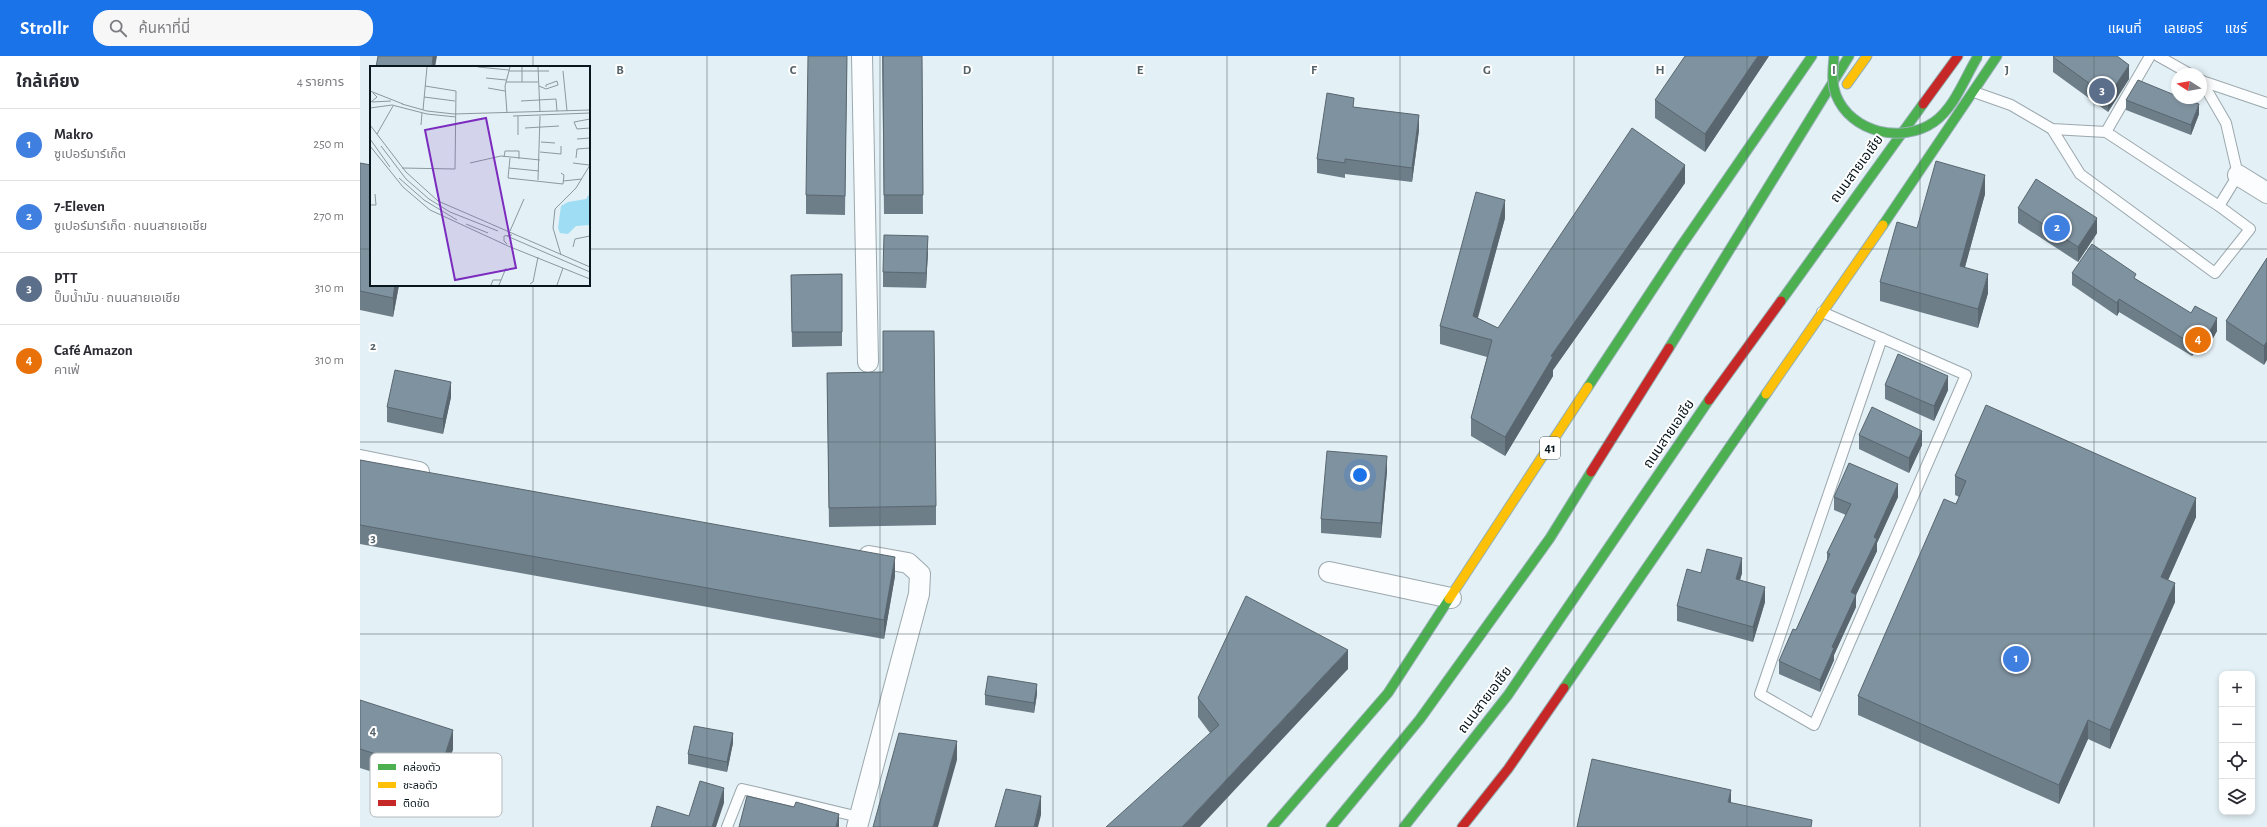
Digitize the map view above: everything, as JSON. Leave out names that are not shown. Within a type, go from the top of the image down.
[{"type":"highway","name":"41","points":[[1272,827],[1388,693],[1679,249],[1812,56]]},
{"type":"highway","points":[[1834,56],[1832,72],[1833,84],[1843,107],[1851,117],[1866,127],[1885,134],[1898,135],[1923,128],[1944,113],[1978,56]]},
{"type":"highway","points":[[1330,827],[1420,719],[1550,538],[1713,280],[1849,56]]},
{"type":"highway","points":[[1831,109],[1867,56]]},
{"type":"highway","points":[[1909,121],[1950,56]]},
{"type":"highway","name":"ถนนสายเอเชีย","points":[[1404,827],[1508,695],[1716,390],[1909,121],[1958,56]]},
{"type":"highway","points":[[1462,827],[1508,769],[1974,92],[1997,56]]},
{"type":"highway","points":[[1713,280],[1808,141]]},
{"type":"street","points":[[862,56],[868,362]]},
{"type":"street","points":[[2238,175],[2267,193]]},
{"type":"street","points":[[360,460],[438,475]]},
{"type":"street","points":[[851,555],[908,562],[920,574],[919,594],[858,822]]},
{"type":"street","points":[[1329,572],[1451,598]]},
{"type":"lane","points":[[2106,132],[2150,56]]},
{"type":"lane","points":[[2158,56],[2179,68]]},
{"type":"lane","points":[[2207,82],[2267,103]]},
{"type":"lane","points":[[2207,89],[2226,123],[2238,175],[2219,206]]},
{"type":"lane","points":[[1974,92],[2011,105],[2052,129],[2106,132],[2219,206],[2250,229],[2215,273],[2080,174],[2052,129]]},
{"type":"lane","points":[[1822,312],[1882,338],[1966,375],[1814,725],[1760,694],[1882,338]]},
{"type":"lane","points":[[727,827],[742,789],[858,822]]},
{"type":"building","points":[[378,56],[433,56],[432,66],[376,66]]},
{"type":"building","points":[[808,56],[847,56],[845,196],[806,195]]},
{"type":"building","points":[[883,56],[922,56],[923,195],[884,195]]},
{"type":"building","points":[[1685,56],[1758,56],[1705,134],[1655,100]]},
{"type":"building","points":[[2117,56],[2129,65],[2108,97],[2053,57]]},
{"type":"building","points":[[2138,80],[2171,94],[2171,104],[2199,104],[2191,125],[2126,100]]},
{"type":"building","points":[[1327,93],[1354,98],[1353,107],[1419,115],[1412,168],[1345,159],[1345,163],[1317,159]]},
{"type":"building","points":[[1632,128],[1685,165],[1551,356],[1553,357],[1505,437],[1471,418],[1492,340],[1440,326],[1476,192],[1505,200],[1473,316],[1498,328]]},
{"type":"building","points":[[1936,161],[1985,175],[1960,266],[1988,274],[1978,309],[1880,282],[1897,222],[1917,228]]},
{"type":"building","points":[[360,163],[370,165],[370,286],[395,286],[393,298],[360,291]]},
{"type":"building","points":[[2036,179],[2097,218],[2078,247],[2018,208]]},
{"type":"building","points":[[884,235],[928,236],[926,273],[883,272]]},
{"type":"building","points":[[2092,244],[2136,274],[2134,278],[2191,313],[2195,306],[2217,318],[2204,342],[2196,338],[2192,344],[2119,299],[2117,303],[2072,273]]},
{"type":"building","points":[[2267,258],[2267,341],[2264,346],[2226,321]]},
{"type":"building","points":[[842,274],[842,332],[792,332],[791,275]]},
{"type":"building","points":[[883,331],[934,331],[936,506],[829,508],[827,373],[883,372]]},
{"type":"building","points":[[1898,354],[1948,376],[1934,406],[1885,385]]},
{"type":"building","points":[[395,370],[451,382],[443,419],[387,407]]},
{"type":"building","points":[[1986,405],[2196,498],[2161,577],[2175,583],[2110,730],[2088,720],[2059,785],[1858,696],[1944,499],[1956,504],[1966,481],[1955,476]]},
{"type":"building","points":[[1872,407],[1922,431],[1909,458],[1859,435]]},
{"type":"building","points":[[1327,451],[1387,456],[1381,523],[1321,519]]},
{"type":"building","points":[[360,460],[895,557],[884,620],[360,525]]},
{"type":"building","points":[[1849,463],[1898,484],[1874,537],[1877,539],[1851,592],[1856,595],[1832,647],[1834,648],[1820,680],[1779,661],[1793,629],[1796,630],[1830,554],[1827,553],[1851,504],[1834,497]]},
{"type":"building","points":[[1707,549],[1742,558],[1736,579],[1765,587],[1753,627],[1677,606],[1687,569],[1701,573]]},
{"type":"building","points":[[1246,596],[1348,650],[1182,827],[1106,827],[1219,725],[1198,698]]},
{"type":"building","points":[[988,676],[1037,684],[1034,703],[985,695]]},
{"type":"building","points":[[360,700],[453,730],[446,753],[373,753],[360,749]]},
{"type":"building","points":[[694,726],[733,733],[727,762],[688,754]]},
{"type":"building","points":[[899,733],[957,741],[933,827],[873,827]]},
{"type":"building","points":[[1592,759],[1731,790],[1728,802],[1812,820],[1811,827],[1577,827]]},
{"type":"building","points":[[700,781],[724,788],[712,827],[651,827],[657,806],[689,816]]},
{"type":"building","points":[[1006,789],[1041,796],[1034,827],[995,827]]},
{"type":"building","points":[[747,796],[794,807],[796,802],[839,814],[836,827],[739,827]]},
{"type":"traffic: fast","points":[[1588,387],[1679,249],[1812,56]]},
{"type":"traffic: fast","points":[[1834,56],[1833,85],[1836,95],[1843,108],[1853,118],[1865,126],[1879,131],[1893,133],[1921,129],[1934,122],[1941,116],[1954,100],[1978,56]]},
{"type":"traffic: fast","points":[[1669,348],[1849,56]]},
{"type":"traffic: fast","points":[[1883,225],[1997,56]]},
{"type":"traffic: fast","points":[[1781,301],[1923,104]]},
{"type":"traffic: fast","points":[[1564,688],[1766,394]]},
{"type":"traffic: fast","points":[[1404,827],[1508,695],[1709,400]]},
{"type":"traffic: fast","points":[[1331,827],[1420,719],[1550,538],[1591,472]]},
{"type":"traffic: fast","points":[[1272,827],[1388,693],[1449,599]]},
{"type":"traffic: slow","points":[[1847,84],[1867,56]]},
{"type":"traffic: slow","points":[[1766,394],[1883,225]]},
{"type":"traffic: slow","points":[[1449,599],[1588,387]]},
{"type":"traffic: jam","points":[[1923,104],[1958,56]]},
{"type":"traffic: jam","points":[[1709,400],[1781,301]]},
{"type":"traffic: jam","points":[[1591,472],[1669,348]]},
{"type":"traffic: jam","points":[[1462,827],[1508,769],[1564,688]]},
{"type":"place","name":"PTT","points":[[2102,91]]},
{"type":"place","name":"7-Eleven","points":[[2057,228]]},
{"type":"place","name":"Café Amazon","points":[[2198,340]]},
{"type":"place","name":"Makro","points":[[2016,659]]}]
